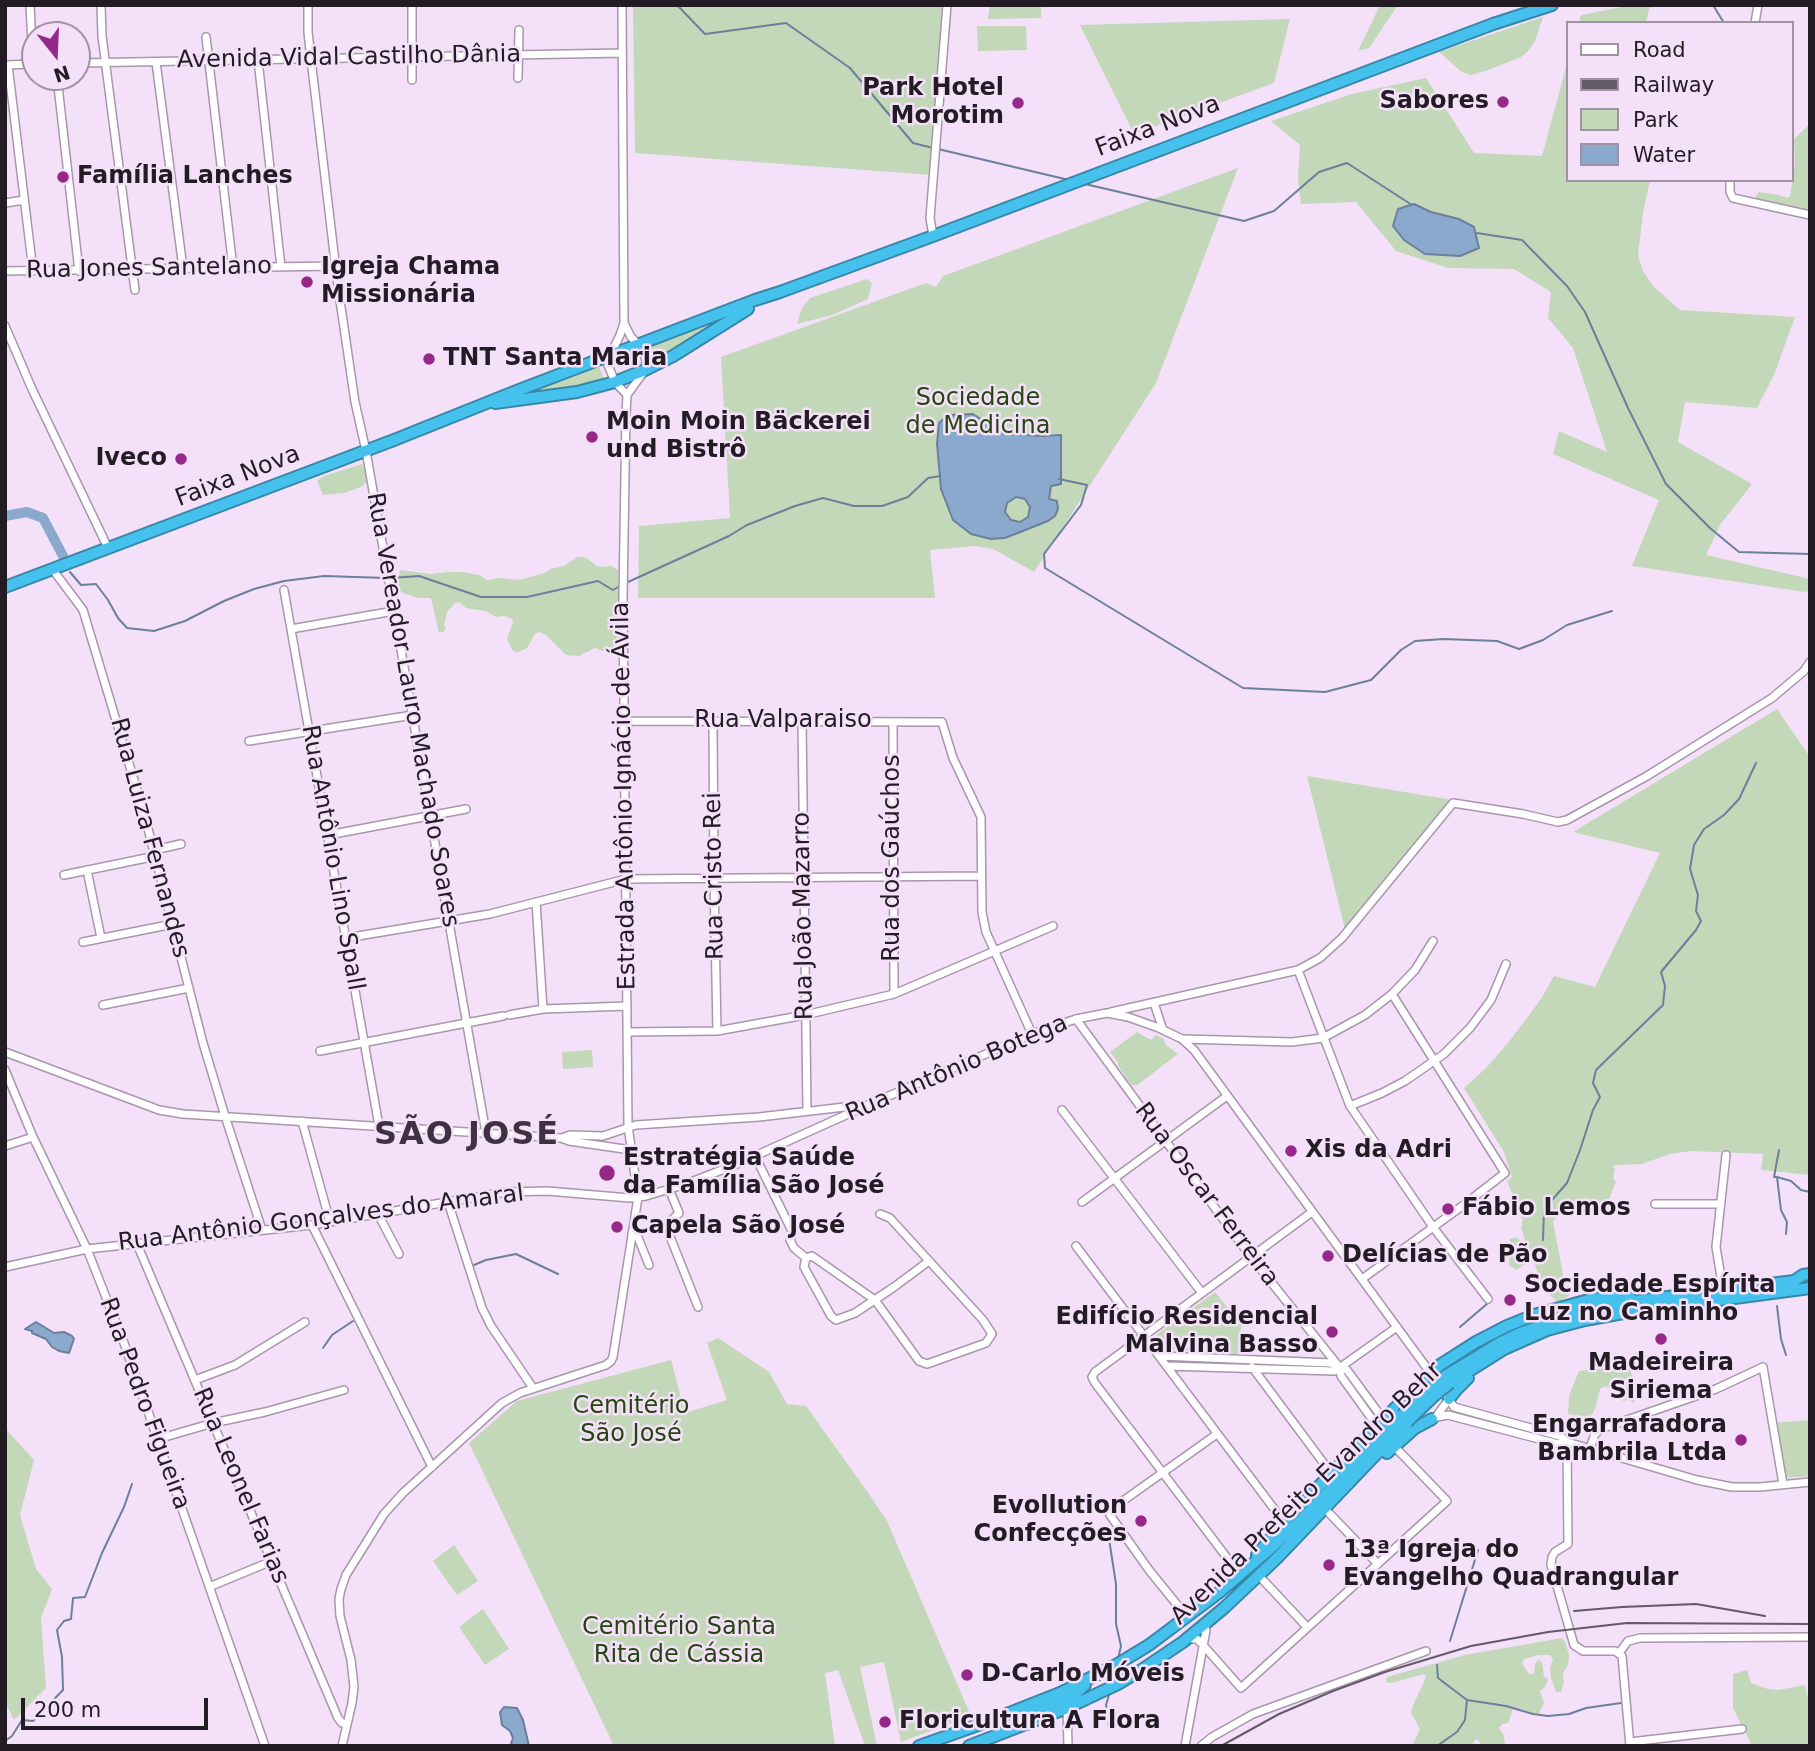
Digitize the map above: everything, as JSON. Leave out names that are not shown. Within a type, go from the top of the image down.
[{"type":"highway","name":"Faixa Nova","points":[[5,587],[755,300],[933,236],[1493,24],[1552,5]]},
{"type":"highway","name":"Faixa Nova","points":[[485,404],[577,392],[615,382],[673,356],[741,312],[780,292]]},
{"type":"highway","name":"Avenida Prefeito Evandro Behr","points":[[1652,1304],[1723,1289],[1794,1281],[1810,1274]]},
{"type":"highway","name":"Avenida Prefeito Evandro Behr","points":[[919,1746],[1016,1711],[1094,1676],[1149,1644],[1240,1575],[1300,1521],[1404,1418],[1445,1382],[1501,1342],[1544,1323],[1583,1311],[1810,1288]]},
{"type":"highway","points":[[1427,1378],[1440,1365],[1476,1342],[1534,1315],[1592,1298],[1629,1296],[1652,1304],[1639,1316],[1597,1323],[1525,1347],[1465,1380],[1449,1399]]},
{"type":"highway","points":[[1250,1566],[1284,1522],[1406,1397]]},
{"type":"highway","name":"Avenida Prefeito Evandro Behr","points":[[975,1745],[1121,1682],[1193,1642],[1224,1608],[1277,1558],[1404,1418]]},
{"type":"highway","points":[[1193,1642],[1263,1580],[1394,1446],[1415,1428],[1434,1418]]},
{"type":"highway","points":[[1027,1724],[1026,1719],[1030,1715],[1074,1695],[1094,1676]]},
{"type":"street","points":[[101,5],[102,36],[135,290]]},
{"type":"street","name":"Rua Vereador Lauro Machado Soares","points":[[308,5],[311,59],[338,287],[355,402],[366,451],[486,1133]]},
{"type":"street","points":[[412,5],[412,80]]},
{"type":"street","points":[[622,5],[624,323],[608,365],[615,382],[627,395],[645,370],[645,355],[624,323]]},
{"type":"street","points":[[933,236],[930,218],[947,5]]},
{"type":"street","points":[[518,78],[519,30]]},
{"type":"street","points":[[205,37],[233,268]]},
{"type":"street","name":"Avenida Vidal Castilho Dânia","points":[[91,63],[622,53]]},
{"type":"street","points":[[258,60],[281,267]]},
{"type":"street","points":[[156,62],[183,268]]},
{"type":"street","points":[[6,65],[33,271]]},
{"type":"street","points":[[60,91],[79,271]]},
{"type":"street","points":[[1730,182],[1733,198],[1810,215]]},
{"type":"street","points":[[5,203],[24,200]]},
{"type":"street","name":"Rua Jones Santelano","points":[[5,271],[336,265]]},
{"type":"street","points":[[5,326],[108,548]]},
{"type":"street","name":"Estrada Antônio Ignácio de Ávila","points":[[533,1388],[598,1368],[611,1361],[638,1197],[628,1126],[623,598],[627,395]]},
{"type":"street","name":"Rua Luiza Fernandes","points":[[53,570],[83,610],[155,853],[225,1116],[262,1230]]},
{"type":"street","name":"Rua Antônio Lino Spall","points":[[284,590],[379,1126]]},
{"type":"street","points":[[291,629],[394,611]]},
{"type":"street","points":[[1107,1013],[1298,970],[1320,958],[1342,938],[1453,803],[1558,822],[1567,820],[1647,776],[1772,698],[1804,671],[1810,662]]},
{"type":"street","points":[[249,741],[413,715]]},
{"type":"street","name":"Rua Valparaiso","points":[[624,721],[942,722],[953,758],[981,817],[981,876]]},
{"type":"street","name":"Rua Cristo Rei","points":[[713,721],[717,1031]]},
{"type":"street","name":"Rua João Mazarro","points":[[802,721],[807,1111]]},
{"type":"street","name":"Rua dos Gaúchos","points":[[893,722],[894,994]]},
{"type":"street","points":[[328,835],[466,809]]},
{"type":"street","points":[[64,875],[181,844]]},
{"type":"street","points":[[87,870],[102,938]]},
{"type":"street","points":[[346,938],[490,914],[625,879],[981,876],[982,912],[986,932],[1032,1034]]},
{"type":"street","points":[[536,902],[543,1009]]},
{"type":"street","points":[[83,942],[173,924]]},
{"type":"street","points":[[627,1032],[717,1031],[805,1015],[894,994],[1053,926]]},
{"type":"street","points":[[1182,1040],[1292,1042],[1323,1038],[1365,1015],[1392,994],[1415,970],[1433,942]]},
{"type":"street","points":[[1350,1106],[1405,1081],[1444,1054],[1478,1019],[1493,996],[1506,964]]},
{"type":"street","points":[[1298,970],[1350,1106],[1433,1227],[1488,1299]]},
{"type":"street","points":[[103,1005],[189,988]]},
{"type":"street","points":[[1362,1279],[1505,1173],[1392,994]]},
{"type":"street","points":[[1154,1003],[1163,1030]]},
{"type":"street","points":[[320,1051],[543,1009],[627,1006]]},
{"type":"street","name":"Rua Antônio Botega","points":[[638,1197],[700,1179],[1032,1034],[1076,1019],[1107,1013],[1128,1017],[1163,1030],[1194,1050],[1420,1358],[1427,1378]]},
{"type":"street","name":"Rua Oscar Ferreira","points":[[1076,1019],[1251,1257],[1339,1368],[1347,1370],[1380,1422]]},
{"type":"street","points":[[8,1055],[159,1110],[183,1114],[561,1138],[631,1150]]},
{"type":"street","name":"Rua Pedro Figueira","points":[[5,1070],[33,1137],[87,1249],[124,1343],[265,1746]]},
{"type":"street","points":[[1082,1202],[1227,1096]]},
{"type":"street","points":[[561,1138],[570,1135],[607,1135],[628,1126],[759,1117],[868,1105]]},
{"type":"street","points":[[1062,1110],[1202,1293]]},
{"type":"street","points":[[302,1121],[330,1222]]},
{"type":"street","points":[[5,1146],[33,1137]]},
{"type":"street","points":[[1723,1289],[1716,1247],[1726,1155]]},
{"type":"street","points":[[755,1156],[793,1233],[790,1240],[794,1248],[806,1258]]},
{"type":"street","points":[[669,1189],[679,1213],[668,1224],[667,1229],[698,1307]]},
{"type":"street","name":"Rua Antônio Gonçalves do Amaral","points":[[5,1267],[87,1249],[312,1225],[506,1192],[638,1197]]},
{"type":"street","points":[[342,1746],[354,1694],[354,1676],[340,1616],[339,1599],[346,1575],[384,1514],[403,1493],[502,1403],[533,1388],[486,1317],[448,1202]]},
{"type":"street","points":[[1655,1204],[1720,1204]]},
{"type":"street","points":[[1240,1575],[1092,1377],[1095,1372],[1312,1212]]},
{"type":"street","points":[[378,1214],[399,1254]]},
{"type":"street","points":[[806,1258],[812,1256],[874,1300],[923,1363],[927,1364],[986,1343],[992,1334],[990,1329],[890,1218],[880,1214]]},
{"type":"street","points":[[312,1225],[432,1467]]},
{"type":"street","points":[[632,1233],[637,1235],[649,1265]]},
{"type":"street","name":"Rua Leonel Farias","points":[[136,1244],[338,1718],[347,1724]]},
{"type":"street","points":[[1076,1246],[1284,1522]]},
{"type":"street","points":[[806,1258],[804,1267],[824,1305],[836,1320],[855,1313],[929,1261]]},
{"type":"street","points":[[195,1380],[235,1365],[305,1322]]},
{"type":"street","points":[[1167,1366],[1335,1371],[1397,1327]]},
{"type":"street","points":[[1159,1356],[1331,1363],[1339,1368]]},
{"type":"street","name":"Rua Antônio Botega","points":[[1420,1358],[1427,1378]]},
{"type":"street","points":[[1247,1360],[1331,1473]]},
{"type":"street","points":[[1590,1448],[1595,1434],[1601,1429],[1716,1389],[1763,1367],[1783,1485]]},
{"type":"street","points":[[1427,1378],[1445,1382],[1454,1407],[1517,1429]]},
{"type":"street","name":"Avenida Prefeito Evandro Behr","points":[[1406,1397],[1427,1378]]},
{"type":"street","points":[[158,1439],[344,1390]]},
{"type":"street","points":[[1406,1397],[1411,1415],[1419,1419],[1448,1415],[1560,1436],[1567,1442],[1687,1477],[1732,1487],[1810,1482]]},
{"type":"street","name":"Avenida Prefeito Evandro Behr","points":[[1434,1418],[1449,1399]]},
{"type":"street","points":[[1187,1617],[1110,1515],[1113,1508],[1217,1434]]},
{"type":"street","points":[[1567,1442],[1568,1544],[1555,1552],[1551,1565],[1574,1645],[1589,1652],[1615,1651],[1624,1661],[1630,1744],[1742,1729]]},
{"type":"street","points":[[1193,1642],[1213,1656],[1241,1688],[1447,1500],[1394,1446]]},
{"type":"street","points":[[1329,1513],[1378,1564]]},
{"type":"street","points":[[209,1587],[272,1561]]},
{"type":"street","points":[[1263,1580],[1307,1627]]},
{"type":"street","points":[[1619,1653],[1628,1641],[1633,1639],[1810,1637]]},
{"type":"street","points":[[1185,1746],[1200,1662],[1193,1642]]},
{"type":"street","points":[[1200,1746],[1253,1714],[1426,1651]]},
{"type":"street","points":[[1200,1662],[1213,1656]]},
{"type":"street","points":[[1067,1707],[1068,1746]]},
{"type":"green space","points":[[633,5],[945,5],[931,175],[635,153]]},
{"type":"green space","points":[[990,5],[1041,5],[1041,18],[988,19]]},
{"type":"green space","points":[[1380,5],[1398,5],[1369,48],[1358,51]]},
{"type":"green space","points":[[1632,5],[1650,5],[1646,21],[1580,21],[1581,15]]},
{"type":"green space","points":[[1543,17],[1529,50],[1521,57],[1488,70],[1471,75],[1462,72],[1439,52]]},
{"type":"green space","points":[[1290,19],[1274,83],[1134,134],[1080,25]]},
{"type":"green space","points":[[977,26],[1026,26],[1027,50],[978,51]]},
{"type":"green space","points":[[1566,67],[1566,182],[1650,182],[1638,255],[1643,271],[1654,287],[1680,310],[1795,317],[1774,375],[1757,408],[1685,402],[1678,442],[1752,484],[1720,525],[1706,555],[1810,579],[1810,591],[1632,566],[1659,500],[1553,454],[1559,431],[1607,452],[1573,348],[1548,318],[1551,292],[1514,269],[1448,268],[1396,251],[1356,202],[1301,204],[1298,179],[1300,145],[1271,121],[1352,94],[1426,78],[1474,153],[1542,156]]},
{"type":"green space","points":[[1810,124],[1810,211],[1756,199],[1759,192],[1787,198],[1790,196],[1794,182],[1794,139]]},
{"type":"green space","name":"Sociedade de Medicina","points":[[1238,168],[1156,383],[1034,572],[993,549],[975,546],[930,550],[935,598],[638,598],[639,526],[730,518],[721,357],[926,283],[936,287],[943,276]]},
{"type":"green space","points":[[867,279],[872,283],[868,299],[832,315],[797,324],[802,308],[810,298]]},
{"type":"green space","points":[[735,312],[696,340],[650,363],[646,348]]},
{"type":"green space","points":[[599,366],[605,381],[507,400]]},
{"type":"green space","points":[[362,464],[367,481],[361,487],[344,493],[323,495],[317,481],[324,476]]},
{"type":"green space","points":[[578,557],[588,559],[598,567],[611,566],[618,570],[620,606],[616,622],[619,643],[607,650],[595,648],[579,656],[566,655],[546,635],[539,632],[527,648],[515,652],[507,639],[512,619],[466,608],[459,602],[447,612],[444,625],[446,629],[439,633],[431,598],[418,598],[400,592],[398,584],[400,570],[431,574],[462,572],[479,575],[487,580],[519,580],[564,566]]},
{"type":"green space","points":[[1777,709],[1810,757],[1810,1175],[1761,1170],[1763,1154],[1691,1151],[1670,1154],[1642,1164],[1615,1165],[1613,1179],[1616,1182],[1610,1196],[1609,1212],[1600,1213],[1587,1203],[1553,1221],[1569,1296],[1557,1302],[1541,1285],[1534,1261],[1517,1270],[1509,1266],[1510,1239],[1516,1237],[1522,1242],[1525,1240],[1521,1227],[1523,1221],[1507,1181],[1512,1177],[1504,1152],[1464,1088],[1508,1043],[1541,999],[1554,976],[1595,987],[1660,853],[1573,832]]},
{"type":"green space","points":[[1307,776],[1453,800],[1345,929]]},
{"type":"green space","points":[[1137,1032],[1151,1040],[1156,1035],[1164,1039],[1166,1045],[1178,1054],[1133,1086],[1110,1052]]},
{"type":"green space","points":[[592,1050],[593,1067],[563,1069],[562,1052]]},
{"type":"green space","points":[[1215,1292],[1237,1319],[1242,1320],[1238,1354],[1167,1350],[1156,1335]]},
{"type":"green space","points":[[718,1338],[769,1372],[787,1404],[806,1406],[869,1494],[887,1521],[971,1716],[901,1742],[884,1662],[860,1667],[877,1746],[865,1746],[838,1670],[825,1673],[835,1746],[614,1746],[469,1443],[517,1401],[671,1360],[685,1413],[727,1400],[707,1343]]},
{"type":"green space","points":[[1634,1353],[1640,1353],[1640,1356],[1633,1362],[1631,1372],[1633,1377],[1630,1381],[1635,1401],[1633,1403],[1615,1398],[1610,1388],[1605,1386],[1600,1389],[1590,1418],[1568,1414],[1569,1396],[1579,1371],[1622,1365],[1630,1360]]},
{"type":"green space","points":[[1810,1420],[1810,1476],[1784,1478],[1775,1423]]},
{"type":"green space","points":[[5,1428],[34,1460],[20,1515],[36,1569],[52,1589],[41,1618],[46,1688],[14,1720],[5,1702]]},
{"type":"green space","points":[[454,1545],[478,1581],[457,1595],[433,1561]]},
{"type":"green space","points":[[483,1609],[509,1649],[485,1665],[459,1627]]},
{"type":"green space","points":[[1562,1638],[1569,1655],[1561,1692],[1556,1692],[1551,1678],[1553,1659],[1550,1655],[1524,1659],[1522,1664],[1530,1675],[1534,1673],[1538,1660],[1542,1662],[1544,1677],[1548,1679],[1540,1691],[1544,1703],[1538,1715],[1518,1708],[1513,1709],[1508,1723],[1499,1728],[1504,1736],[1505,1746],[1480,1746],[1476,1739],[1474,1746],[1412,1746],[1420,1729],[1411,1713],[1412,1708],[1426,1677],[1424,1674],[1391,1683],[1386,1682],[1387,1677],[1465,1655]]},
{"type":"green space","points":[[1747,1670],[1751,1683],[1768,1689],[1805,1685],[1810,1708],[1810,1746],[1752,1746],[1733,1708],[1733,1674]]},
{"type":"water","points":[[1414,204],[1431,212],[1459,219],[1474,227],[1479,248],[1460,256],[1425,254],[1404,240],[1393,226],[1398,209]]},
{"type":"water","points":[[973,414],[1004,434],[1061,435],[1061,484],[1051,486],[1049,499],[1057,501],[1055,516],[1005,538],[991,539],[971,534],[953,520],[941,489],[937,444],[939,423],[948,415]],"holes":[[[1016,497],[1025,499],[1030,507],[1028,517],[1020,522],[1011,520],[1005,512],[1007,503]]]},
{"type":"water","points":[[36,1322],[54,1333],[64,1332],[72,1336],[74,1339],[69,1353],[59,1351],[46,1339],[25,1329]]},
{"type":"water","points":[[504,1707],[517,1708],[523,1720],[529,1746],[513,1746],[511,1743],[513,1738],[510,1731],[502,1725],[500,1712]]},
{"type":"waterway","points":[[677,5],[705,34],[786,23],[850,68],[913,143],[933,148]]},
{"type":"waterway","points":[[1713,5],[1723,21]]},
{"type":"waterway","points":[[938,149],[1069,180]]},
{"type":"waterway","points":[[1085,184],[1244,221],[1274,211],[1319,172],[1347,163],[1412,205]]},
{"type":"waterway","points":[[1477,233],[1522,240],[1567,286],[1585,312],[1666,484],[1711,529],[1739,552],[1810,554]]},
{"type":"waterway","points":[[628,582],[729,536],[747,525],[795,506],[823,498],[854,506],[882,506],[908,497],[928,478],[940,476]]},
{"type":"waterway","points":[[1059,479],[1087,485],[1081,505],[1044,554],[1045,568],[1243,688],[1325,692],[1371,680],[1401,650],[1415,641],[1497,641],[1519,649],[1543,640],[1567,625],[1612,611]]},
{"type":"waterway","points":[[5,516],[27,512],[43,518],[63,556]]},
{"type":"waterway","points":[[70,572],[81,585],[96,584],[127,628],[154,631],[185,621],[254,589],[284,581],[324,576],[387,578]]},
{"type":"waterway","points":[[392,578],[419,576],[481,597],[527,597],[598,581],[613,590],[620,586]]},
{"type":"waterway","points":[[1543,1240],[1544,1209],[1567,1183],[1600,1097],[1593,1083],[1596,1070],[1663,1005],[1665,986],[1661,972],[1701,921],[1696,911],[1698,895],[1690,869],[1694,845],[1704,829],[1724,815],[1739,799],[1756,763]]},
{"type":"waterway","points":[[1779,1150],[1774,1177],[1777,1177],[1781,1210],[1787,1222],[1786,1234]]},
{"type":"waterway","points":[[1777,1177],[1791,1181],[1801,1190],[1810,1192]]},
{"type":"waterway","points":[[474,1265],[516,1254],[558,1274]]},
{"type":"waterway","points":[[1460,1327],[1488,1303]]},
{"type":"waterway","points":[[1777,1306],[1786,1355]]},
{"type":"waterway","points":[[323,1348],[332,1335],[353,1321]]},
{"type":"waterway","points":[[5,1741],[12,1736],[22,1720],[33,1721],[63,1690],[62,1657],[57,1630],[64,1621],[71,1619],[73,1598],[85,1597],[132,1484]]},
{"type":"waterway","points":[[1109,1539],[1116,1584],[1116,1624],[1121,1646],[1118,1659]]},
{"type":"waterway","points":[[1450,1641],[1478,1550]]},
{"type":"waterway","points":[[1437,1665],[1438,1678],[1467,1700],[1465,1720],[1457,1732],[1437,1746]]},
{"type":"waterway","points":[[1112,1682],[1115,1671]]},
{"type":"waterway","points":[[1109,1695],[1106,1705],[1109,1728]]},
{"type":"waterway","points":[[1467,1700],[1548,1716],[1621,1703]]},
{"type":"railway","points":[[1574,1611],[1696,1604],[1765,1616]]},
{"type":"railway","points":[[1221,1746],[1279,1714],[1333,1691],[1471,1646],[1548,1632],[1627,1623],[1810,1624]]},
{"type":"place","name":"Sabores","points":[[1503,102]]},
{"type":"place","name":"Park Hotel Morotim","points":[[1018,103]]},
{"type":"place","name":"Família Lanches","points":[[63,177]]},
{"type":"place","name":"Igreja Chama Missionária","points":[[307,282]]},
{"type":"place","name":"TNT Santa Maria","points":[[429,359]]},
{"type":"place","name":"Moin Moin Bäckerei und Bistrô","points":[[592,437]]},
{"type":"place","name":"Iveco","points":[[181,459]]},
{"type":"place","name":"Xis da Adri","points":[[1291,1151]]},
{"type":"place","name":"Estratégia Saúde da Família São José","points":[[607,1173]]},
{"type":"place","name":"Fábio Lemos","points":[[1448,1209]]},
{"type":"place","name":"Capela São José","points":[[617,1227]]},
{"type":"place","name":"Delícias de Pão","points":[[1328,1256]]},
{"type":"place","name":"Sociedade Espírita Luz no Caminho","points":[[1510,1300]]},
{"type":"place","name":"Edifício Residencial Malvina Basso","points":[[1332,1332]]},
{"type":"place","name":"Madeireira Siriema","points":[[1661,1339]]},
{"type":"place","name":"Engarrafadora Bambrila Ltda","points":[[1741,1440]]},
{"type":"place","name":"Evollution Confecções","points":[[1141,1521]]},
{"type":"place","name":"13ª Igreja do Evangelho Quadrangular","points":[[1329,1565]]},
{"type":"place","name":"D-Carlo Móveis","points":[[967,1675]]},
{"type":"place","name":"Floricultura A Flora","points":[[885,1722]]},
{"type":"district","name":"SÃO JOSÉ","points":[[467,1136]]},
{"type":"park label","name":"Cemitério São José","points":[[631,1421]]},
{"type":"park label","name":"Cemitério Santa Rita de Cássia","points":[[679,1642]]}]
